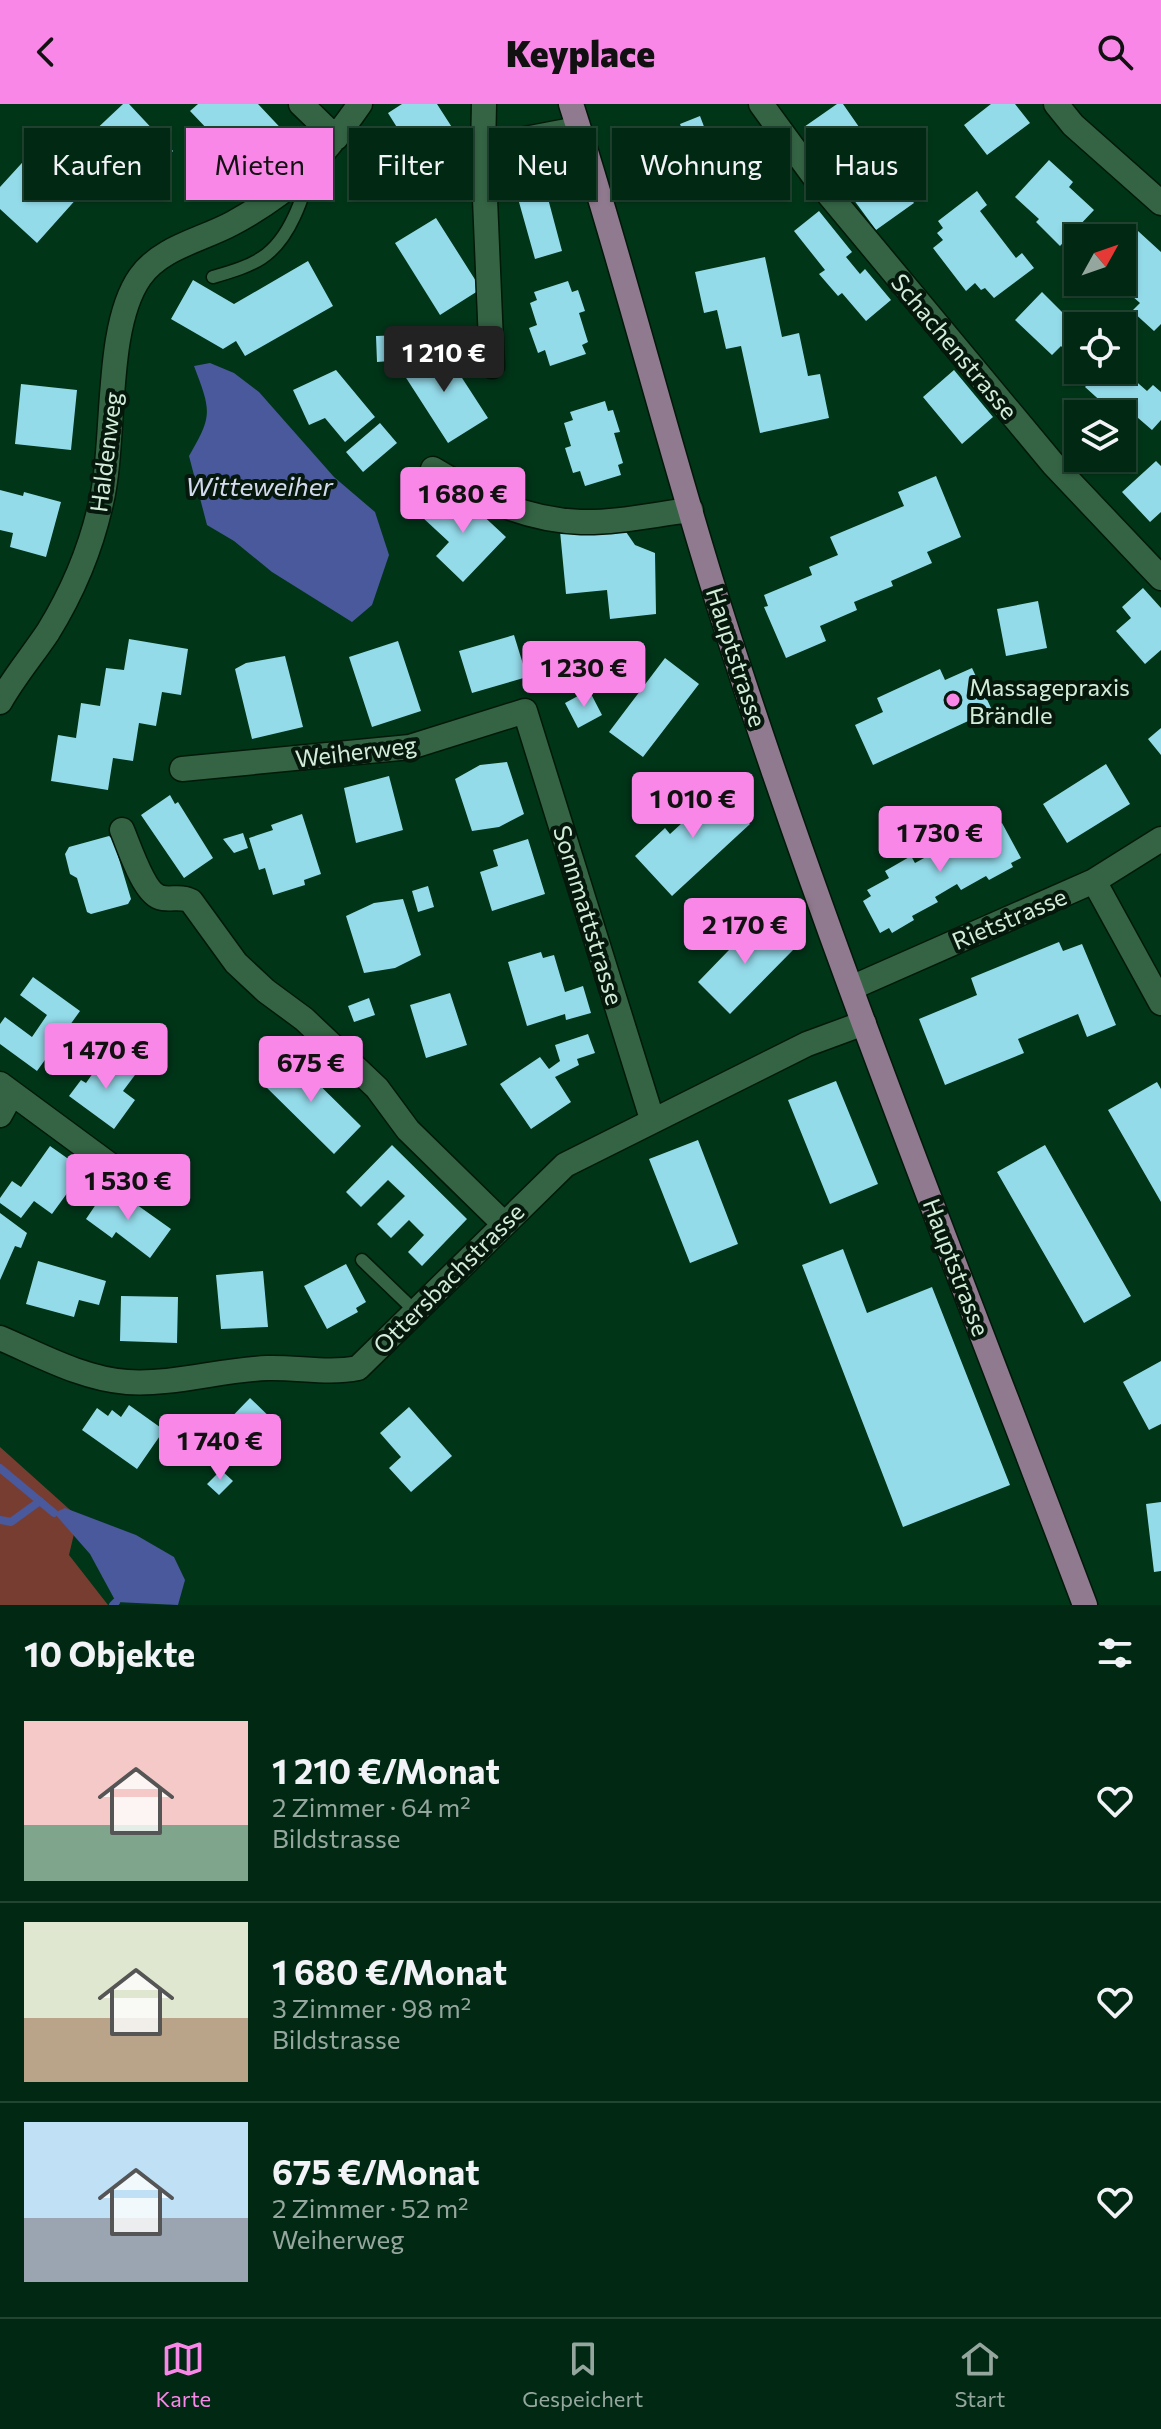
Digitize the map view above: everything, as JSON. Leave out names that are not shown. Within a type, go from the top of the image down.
[{"type":"main road","name":"Hauptstrasse","points":[[574,114],[725,623],[851,988],[1085,1605]]},
{"type":"street","points":[[301,104],[336,138]]},
{"type":"street","name":"Haldenweg","points":[[333,141],[360,104]]},
{"type":"street","points":[[484,104],[492,366]]},
{"type":"street","name":"Schachenstrasse","points":[[761,104],[816,179],[1054,465],[1161,578]]},
{"type":"street","points":[[1056,104],[1073,125],[1161,203]]},
{"type":"street","name":"Haldenweg","points":[[0,702],[69,595],[93,533],[102,500],[115,370],[126,304],[141,275],[153,263],[242,218],[268,200]]},
{"type":"street","points":[[433,469],[484,500],[520,512],[582,522],[691,510]]},
{"type":"street","name":"Weiherweg","points":[[182,769],[410,747],[525,711]]},
{"type":"street","name":"Sonnmattstrasse","points":[[525,711],[652,1119]]},
{"type":"street","points":[[122,830],[152,892],[158,897],[191,901],[236,963],[266,991],[304,1019],[377,1088],[408,1130],[503,1223]]},
{"type":"street","name":"Rietstrasse","points":[[851,988],[1094,881],[1161,839]]},
{"type":"street","points":[[1094,881],[1161,1003]]},
{"type":"street","name":"Ottersbachstrasse","points":[[0,1338],[66,1366],[126,1382],[265,1368],[338,1372],[358,1368],[565,1165],[807,1044],[864,1023]]},
{"type":"street","points":[[0,1115],[6,1089],[118,1171]]},
{"type":"lane","points":[[483,141],[574,114]]},
{"type":"lane","points":[[213,277],[248,267],[279,246],[302,200]]},
{"type":"lane","points":[[362,1260],[415,1311]]},
{"type":"shaded area","points":[[0,1447],[78,1517],[69,1555],[108,1605],[0,1605]]},
{"type":"water","name":"Witteweiher","points":[[210,363],[234,373],[259,392],[334,477],[375,512],[389,555],[372,605],[352,622],[272,572],[234,541],[207,525],[189,456],[202,431],[207,412],[194,366]]},
{"type":"water","points":[[65,1508],[136,1535],[174,1557],[185,1580],[178,1605],[116,1602],[90,1554],[54,1513]]},
{"type":"building","points":[[123,104],[129,104],[151,128],[98,128]]},
{"type":"building","points":[[198,104],[258,104],[281,128],[206,128],[190,111]]},
{"type":"building","points":[[402,104],[437,104],[452,128],[397,128],[388,113]]},
{"type":"building","points":[[837,104],[843,104],[860,128],[806,130],[804,127]]},
{"type":"building","points":[[991,104],[1015,104],[1030,123],[987,155],[964,125]]},
{"type":"building","points":[[700,116],[705,128],[681,128],[680,124]]},
{"type":"building","points":[[1049,160],[1073,182],[1069,187],[1094,210],[1081,224],[1064,224],[1064,242],[1060,246],[1036,222],[1039,219],[1015,197]]},
{"type":"building","points":[[24,161],[24,200],[75,200],[37,243],[0,209],[0,187]]},
{"type":"building","points":[[977,191],[987,205],[980,211],[1016,258],[1022,253],[1034,268],[994,298],[975,283],[966,291],[933,248],[943,240],[937,233],[943,228],[938,221]]},
{"type":"building","points":[[518,200],[548,200],[562,251],[535,259]]},
{"type":"building","points":[[854,200],[912,200],[914,203],[876,230]]},
{"type":"building","points":[[819,211],[852,252],[846,257],[860,274],[865,269],[891,300],[866,321],[842,293],[838,296],[819,274],[825,270],[794,231]]},
{"type":"building","points":[[436,218],[481,289],[440,315],[395,243]]},
{"type":"building","points":[[1138,231],[1161,252],[1161,324],[1154,331],[1132,311],[1140,303],[1132,296],[1136,296]]},
{"type":"building","points":[[765,257],[782,337],[799,333],[808,376],[820,374],[829,418],[760,433],[741,346],[726,349],[717,310],[704,313],[695,272]]},
{"type":"building","points":[[308,261],[333,306],[245,356],[236,341],[223,349],[171,319],[193,280],[234,304]]},
{"type":"building","points":[[568,281],[572,292],[578,290],[585,311],[579,313],[588,342],[582,345],[586,354],[550,366],[545,350],[538,353],[529,328],[537,325],[530,303],[537,300],[534,292]]},
{"type":"building","points":[[1042,292],[1064,314],[1064,349],[1061,346],[1052,355],[1015,320]]},
{"type":"building","points":[[401,335],[403,360],[377,362],[376,336]]},
{"type":"building","points":[[440,344],[488,418],[448,443],[401,370]]},
{"type":"building","points":[[336,370],[375,417],[345,442],[325,418],[309,425],[293,390]]},
{"type":"building","points":[[954,370],[993,417],[962,444],[923,397]]},
{"type":"building","points":[[1136,381],[1147,391],[1153,385],[1161,392],[1161,420],[1152,430],[1136,416],[1136,400],[1099,400],[1085,387],[1088,384],[1136,384]]},
{"type":"building","points":[[21,384],[77,390],[71,450],[15,444]]},
{"type":"building","points":[[605,401],[608,411],[613,410],[620,432],[614,433],[623,463],[618,465],[621,475],[585,486],[580,471],[573,473],[565,448],[571,446],[564,423],[573,420],[570,412]]},
{"type":"building","points":[[380,423],[397,443],[363,472],[346,452]]},
{"type":"building","points":[[1156,461],[1161,466],[1161,512],[1150,522],[1122,492]]},
{"type":"building","points":[[936,476],[961,537],[927,552],[932,563],[891,581],[893,586],[854,602],[857,610],[820,626],[826,641],[786,658],[764,607],[768,606],[764,595],[812,575],[809,567],[838,555],[830,537],[904,506],[898,492]]},
{"type":"building","points":[[0,490],[23,496],[24,492],[61,502],[46,557],[10,547],[13,533],[0,530]]},
{"type":"building","points":[[448,490],[473,514],[477,510],[506,537],[463,582],[436,556],[449,542],[422,517]]},
{"type":"building","points":[[624,529],[635,545],[655,553],[656,614],[610,619],[607,590],[566,594],[560,531]]},
{"type":"building","points":[[1143,588],[1161,608],[1161,650],[1145,664],[1116,631],[1131,618],[1122,607]]},
{"type":"building","points":[[1038,601],[1047,648],[1006,656],[997,609]]},
{"type":"building","points":[[514,635],[527,677],[472,693],[459,651]]},
{"type":"building","points":[[129,639],[188,649],[181,695],[162,692],[156,726],[139,723],[133,761],[113,758],[108,790],[51,781],[58,735],[76,738],[81,703],[100,706],[106,668],[124,670]]},
{"type":"building","points":[[398,641],[421,711],[372,727],[349,657]]},
{"type":"building","points":[[285,656],[303,727],[252,739],[235,669],[246,663]]},
{"type":"building","points":[[665,658],[699,684],[643,757],[609,732]]},
{"type":"building","points":[[972,668],[992,710],[873,765],[855,725],[883,712],[877,698],[940,669],[945,680]]},
{"type":"building","points":[[589,690],[602,715],[578,728],[565,703]]},
{"type":"building","points":[[1161,728],[1161,755],[1148,739]]},
{"type":"building","points":[[507,762],[524,814],[499,827],[472,831],[455,779],[480,765]]},
{"type":"building","points":[[1106,764],[1130,804],[1067,843],[1043,804]]},
{"type":"building","points":[[389,776],[403,830],[356,843],[344,788]]},
{"type":"building","points":[[710,781],[750,824],[672,896],[635,856],[665,828],[670,834],[694,812],[686,804]]},
{"type":"building","points":[[170,795],[175,804],[178,802],[213,858],[184,878],[141,815]]},
{"type":"building","points":[[302,814],[321,874],[304,880],[305,885],[273,895],[265,868],[259,870],[249,838],[273,830],[271,825]]},
{"type":"building","points":[[990,822],[993,828],[1002,823],[1021,858],[1011,863],[1013,867],[989,880],[986,876],[961,890],[957,884],[935,897],[938,902],[912,916],[914,920],[892,933],[889,928],[880,933],[863,901],[871,896],[867,890],[889,878],[885,871],[911,856],[915,863],[944,847],[940,840],[964,827],[968,834]]},
{"type":"building","points":[[243,833],[248,848],[234,853],[223,839]]},
{"type":"building","points":[[109,836],[113,839],[131,899],[128,904],[91,914],[87,912],[77,878],[70,874],[65,854],[69,847]]},
{"type":"building","points":[[528,839],[545,894],[492,911],[480,872],[498,866],[493,850]]},
{"type":"building","points":[[428,886],[434,907],[418,912],[412,891]]},
{"type":"building","points":[[403,899],[421,955],[395,968],[364,973],[346,916],[374,903]]},
{"type":"building","points":[[760,918],[793,950],[730,1014],[698,982]]},
{"type":"building","points":[[1059,942],[1063,951],[1082,944],[1116,1025],[1087,1037],[1078,1014],[1018,1039],[1024,1053],[945,1085],[919,1019],[977,995],[971,978]]},
{"type":"building","points":[[541,952],[543,958],[554,955],[565,992],[583,986],[591,1013],[566,1020],[565,1014],[527,1026],[508,962]]},
{"type":"building","points":[[33,977],[80,1011],[37,1071],[0,1044],[0,1024],[5,1017],[32,1037],[47,1015],[20,995]]},
{"type":"building","points":[[450,993],[467,1045],[426,1058],[410,1005]]},
{"type":"building","points":[[369,998],[375,1015],[354,1022],[348,1006]]},
{"type":"building","points":[[588,1034],[595,1053],[577,1059],[579,1065],[555,1077],[571,1102],[531,1129],[500,1084],[540,1057],[549,1069],[560,1061],[555,1045]]},
{"type":"building","points":[[103,1051],[135,1075],[123,1091],[135,1100],[114,1129],[69,1096],[81,1080],[86,1083],[93,1073],[89,1070]]},
{"type":"building","points":[[288,1054],[361,1126],[334,1154],[261,1082]]},
{"type":"building","points":[[836,1081],[878,1184],[830,1204],[788,1100]]},
{"type":"building","points":[[1157,1082],[1161,1089],[1161,1202],[1108,1110]]},
{"type":"building","points":[[698,1140],[738,1244],[690,1263],[649,1159]]},
{"type":"building","points":[[392,1145],[467,1219],[422,1266],[408,1252],[424,1235],[409,1220],[391,1238],[377,1224],[405,1196],[388,1180],[361,1207],[346,1192]]},
{"type":"building","points":[[1045,1145],[1131,1296],[1084,1323],[997,1172]]},
{"type":"building","points":[[50,1146],[84,1170],[52,1214],[34,1201],[21,1218],[0,1203],[0,1198],[12,1181],[21,1187]]},
{"type":"building","points":[[109,1185],[171,1229],[150,1258],[116,1232],[112,1238],[86,1219]]},
{"type":"building","points":[[0,1213],[27,1233],[21,1248],[15,1246],[0,1280]]},
{"type":"building","points":[[843,1249],[867,1313],[932,1287],[1010,1485],[903,1527],[802,1265]]},
{"type":"building","points":[[38,1261],[106,1281],[99,1305],[79,1300],[74,1317],[26,1304]]},
{"type":"building","points":[[346,1264],[366,1302],[356,1308],[358,1312],[327,1329],[304,1286]]},
{"type":"building","points":[[263,1271],[268,1327],[221,1329],[216,1275]]},
{"type":"building","points":[[121,1296],[178,1297],[177,1343],[120,1341]]},
{"type":"building","points":[[1161,1361],[1161,1424],[1149,1430],[1123,1382]]},
{"type":"building","points":[[250,1398],[280,1427],[249,1459],[219,1430]]},
{"type":"building","points":[[129,1405],[164,1430],[137,1469],[82,1430],[97,1408],[108,1416],[112,1410],[121,1417]]},
{"type":"building","points":[[409,1407],[452,1456],[411,1492],[389,1468],[401,1457],[380,1433]]},
{"type":"building","points":[[221,1470],[233,1481],[219,1495],[207,1484]]},
{"type":"building","points":[[1161,1502],[1161,1571],[1154,1572],[1146,1504]]},
{"type":"waterway","points":[[0,1468],[54,1513]]},
{"type":"waterway","points":[[0,1520],[11,1522],[40,1501]]},
{"type":"waterway","points":[[113,1605],[116,1602]]},
{"type":"place","name":"Massagepraxis Brändle","points":[[953,700]]}]
